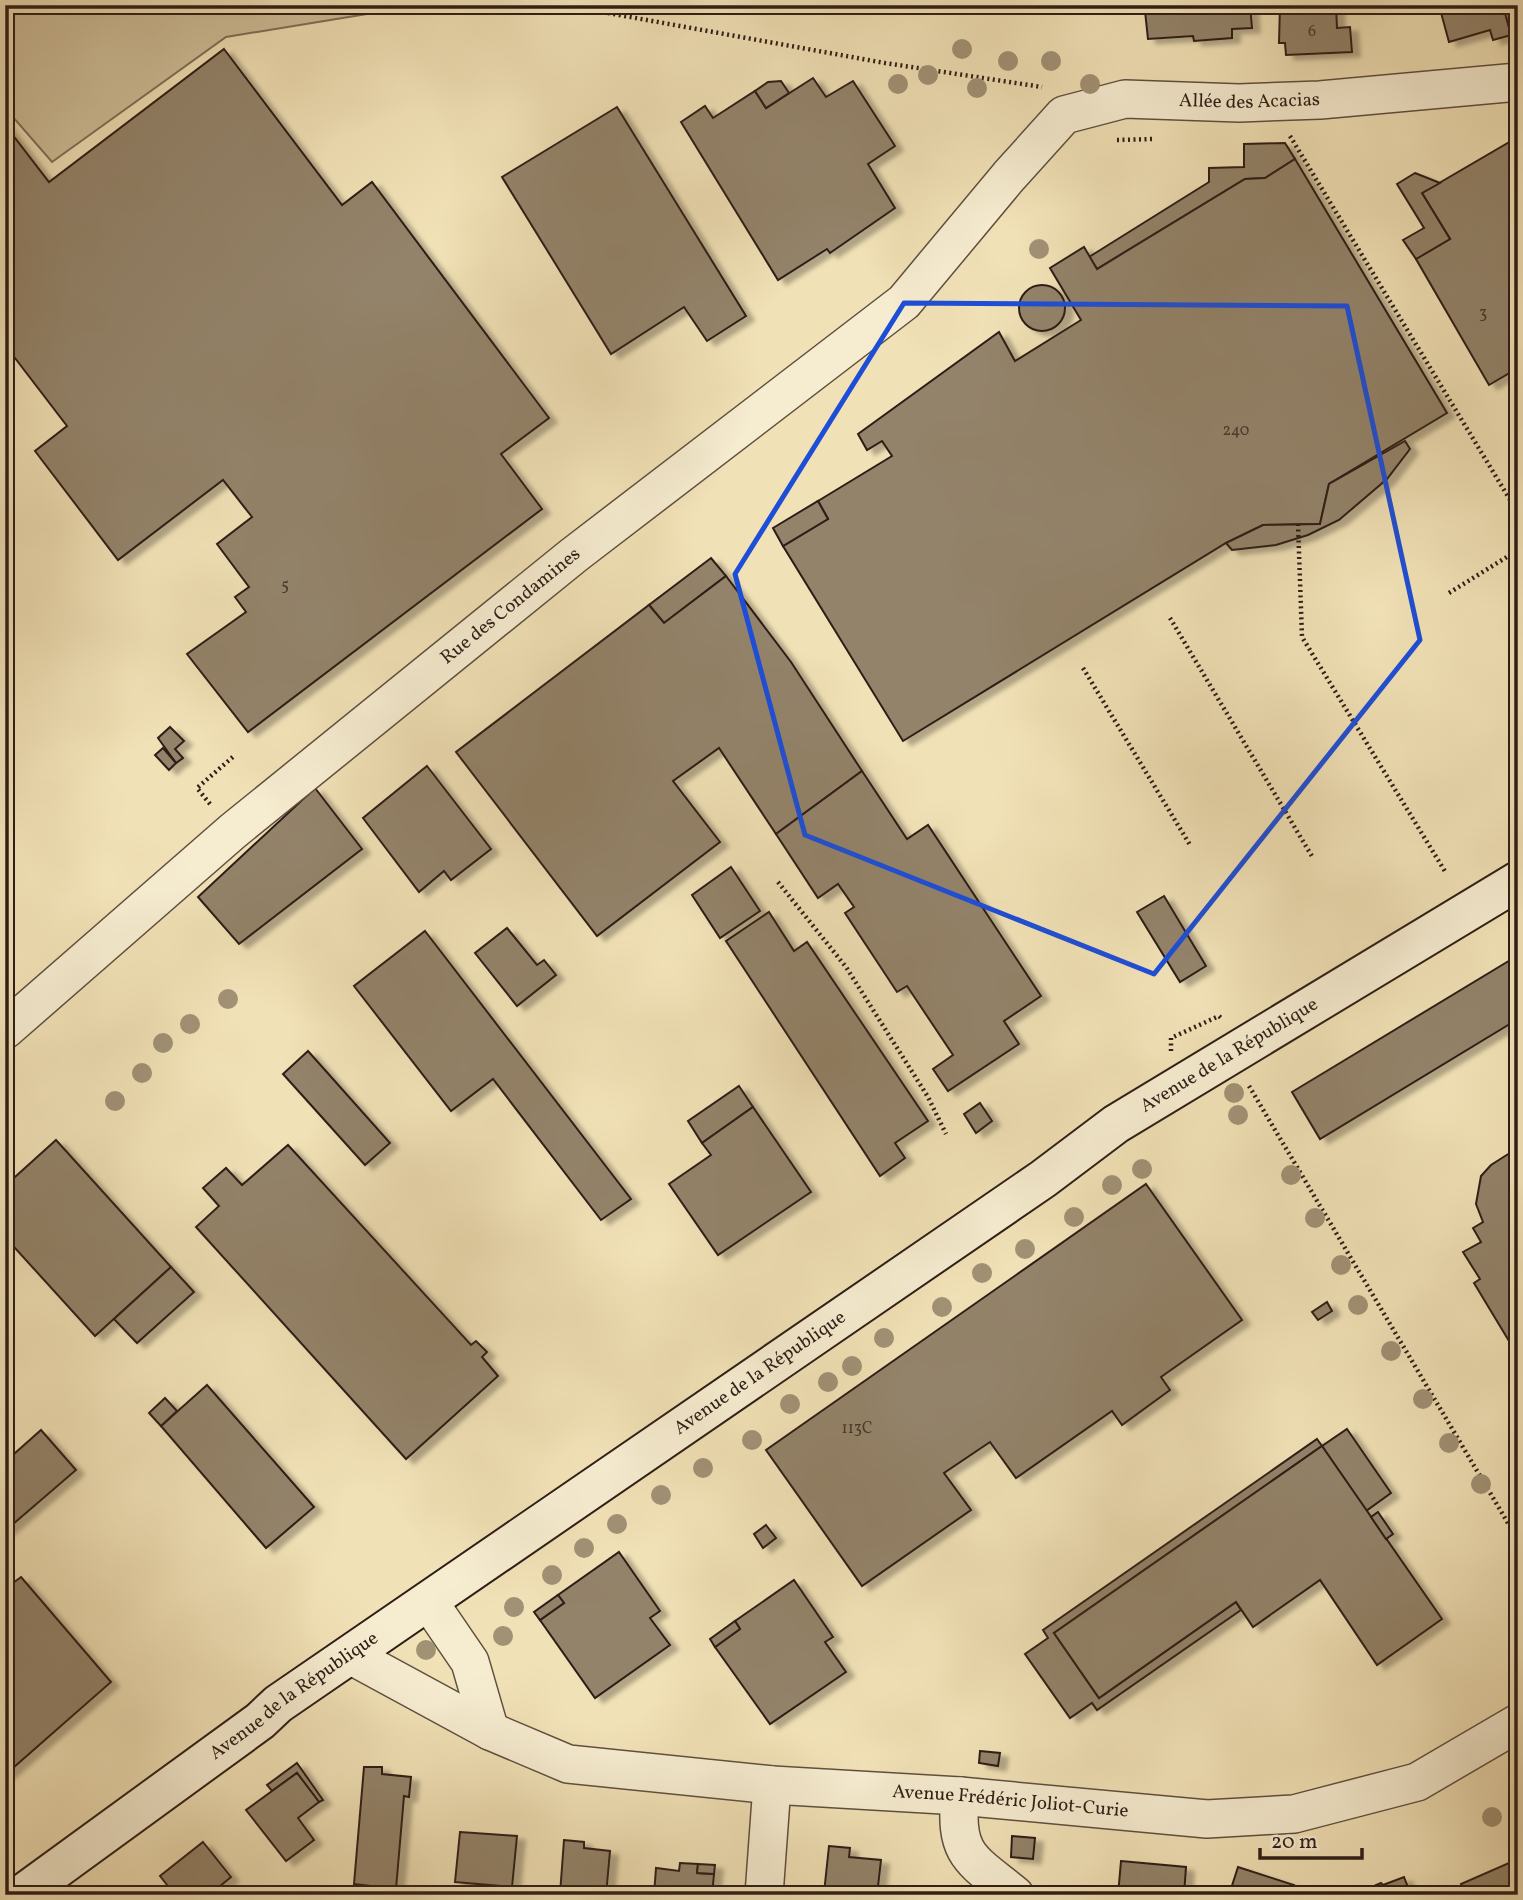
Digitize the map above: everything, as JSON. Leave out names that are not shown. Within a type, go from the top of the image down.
[{"type":"street","name":"Allée des Acacias","points":[[1009,176],[1064,115],[1125,99],[1239,103],[1320,100],[1518,82]]},
{"type":"street","name":"Rue des Condamines","points":[[5,1030],[233,831],[574,555],[904,302],[1009,176]]},
{"type":"street","name":"Avenue de la République","points":[[21,1895],[350,1655],[1042,1179],[1116,1124],[1518,881]]},
{"type":"street","points":[[429,1602],[470,1662],[490,1731]]},
{"type":"street","name":"Avenue Frédéric Joliot-Curie","points":[[350,1655],[490,1731],[568,1765],[772,1785],[960,1796],[1207,1819],[1294,1814],[1417,1782],[1518,1723]]},
{"type":"street","points":[[764,1895],[772,1785]]},
{"type":"street","points":[[960,1796],[957,1822],[960,1841],[972,1859],[1015,1895]]},
{"type":"path","points":[[578,5],[608,13],[885,63],[1045,87]]},
{"type":"path","points":[[608,13],[668,5]]},
{"type":"path","points":[[1103,105],[1103,141],[1156,138]]},
{"type":"path","points":[[1289,133],[1518,513]]},
{"type":"path","points":[[1298,524],[1302,637],[1446,873]]},
{"type":"path","points":[[1449,593],[1518,551]]},
{"type":"path","points":[[1170,618],[1313,858]]},
{"type":"path","points":[[1083,668],[1190,845]]},
{"type":"path","points":[[233,831],[197,788],[234,756]]},
{"type":"path","points":[[778,882],[846,967],[929,1097],[946,1134]]},
{"type":"path","points":[[1241,1046],[1254,1070],[1249,1087],[1518,1540]]},
{"type":"highlighted area","points":[[904,303],[1347,306],[1420,640],[1154,974],[805,835],[735,574]]},
{"type":"shaded area","points":[[5,5],[422,5],[226,37],[52,162],[5,108]]},
{"type":"building","points":[[1150,5],[1250,5],[1252,28],[1232,29],[1232,38],[1194,41],[1193,36],[1148,39],[1145,11]]},
{"type":"building","points":[[1280,5],[1336,5],[1337,28],[1350,27],[1352,52],[1286,55],[1285,43],[1279,43]]},
{"type":"building","points":[[1453,5],[1503,5],[1511,35],[1493,40],[1490,30],[1449,42],[1440,9]]},
{"type":"building","points":[[1503,5],[1518,5],[1518,33],[1511,35]]},
{"type":"building","points":[[224,49],[342,205],[372,182],[549,418],[501,454],[542,509],[248,732],[187,654],[246,612],[235,597],[249,587],[217,544],[252,517],[223,480],[118,560],[35,451],[67,426],[5,345],[5,125],[49,182]]},
{"type":"building","points":[[813,78],[826,97],[853,81],[895,146],[868,164],[895,208],[830,253],[827,249],[778,280],[681,122],[705,106],[713,118],[755,91],[766,108]]},
{"type":"building","points":[[781,81],[789,93],[766,108],[755,91],[768,82]]},
{"type":"building","points":[[617,107],[746,316],[707,341],[684,307],[611,354],[502,177]]},
{"type":"building","points":[[1518,137],[1518,368],[1489,385],[1416,259],[1450,239],[1422,193]]},
{"type":"building","points":[[1285,143],[1295,159],[1265,178],[1245,179],[1097,269],[1089,257],[1209,182],[1209,168],[1244,167],[1244,144]]},
{"type":"building","points":[[1295,159],[1447,413],[1329,484],[1320,524],[1263,525],[1226,543],[903,741],[783,546],[828,519],[818,501],[892,456],[882,441],[867,450],[858,434],[999,332],[1015,361],[1081,320],[1050,268],[1084,247],[1097,269],[1245,179],[1265,178]]},
{"type":"building","points":[[1415,173],[1440,183],[1422,193],[1450,239],[1416,259],[1403,240],[1424,228],[1397,184]]},
{"type":"building","points":[[1042,285],[1059,291],[1065,308],[1059,325],[1042,331],[1025,325],[1019,308],[1025,291]]},
{"type":"building","points":[[1405,441],[1410,449],[1387,479],[1339,520],[1308,535],[1276,545],[1232,550],[1226,543],[1263,525],[1320,524],[1329,484]]},
{"type":"building","points":[[818,501],[828,519],[783,546],[773,528]]},
{"type":"building","points":[[711,558],[726,576],[664,623],[649,605]]},
{"type":"building","points":[[726,576],[791,662],[862,771],[776,834],[719,748],[673,781],[720,842],[597,936],[456,752],[649,605],[664,623]]},
{"type":"building","points":[[170,727],[184,741],[175,749],[183,758],[176,763],[158,738]]},
{"type":"building","points":[[163,748],[176,763],[169,770],[155,755]]},
{"type":"building","points":[[427,766],[491,849],[451,880],[444,871],[419,892],[363,818]]},
{"type":"building","points":[[862,771],[907,839],[928,825],[1041,996],[1004,1021],[1019,1044],[948,1091],[933,1069],[953,1055],[907,986],[897,992],[845,913],[854,907],[838,884],[818,898],[776,834]]},
{"type":"building","points":[[315,788],[362,849],[239,944],[198,897]]},
{"type":"building","points":[[731,867],[760,911],[720,938],[692,895]]},
{"type":"building","points":[[1164,896],[1206,966],[1180,982],[1137,912]]},
{"type":"building","points":[[769,912],[794,951],[807,942],[928,1121],[895,1143],[905,1158],[880,1176],[726,941]]},
{"type":"building","points":[[507,928],[537,965],[544,960],[556,975],[517,1006],[475,953]]},
{"type":"building","points":[[425,931],[631,1199],[601,1220],[493,1079],[451,1111],[354,986]]},
{"type":"building","points":[[1512,959],[1518,967],[1518,1019],[1320,1139],[1292,1092]]},
{"type":"building","points":[[308,1051],[390,1143],[365,1165],[283,1074]]},
{"type":"building","points":[[739,1086],[753,1107],[702,1143],[688,1121]]},
{"type":"building","points":[[980,1103],[992,1121],[976,1133],[964,1114]]},
{"type":"building","points":[[753,1107],[811,1192],[718,1255],[669,1184],[711,1155],[702,1143]]},
{"type":"building","points":[[56,1140],[171,1267],[95,1336],[5,1237],[5,1186]]},
{"type":"building","points":[[288,1145],[471,1345],[476,1341],[487,1352],[482,1357],[498,1376],[406,1459],[196,1227],[219,1206],[203,1188],[226,1168],[242,1185]]},
{"type":"building","points":[[1513,1151],[1518,1158],[1518,1356],[1474,1283],[1480,1279],[1463,1252],[1481,1242],[1473,1228],[1483,1222],[1476,1204],[1481,1176],[1491,1165]]},
{"type":"building","points":[[1146,1184],[1242,1320],[1161,1377],[1170,1390],[1122,1425],[1112,1411],[1016,1478],[990,1442],[944,1473],[971,1510],[862,1586],[766,1450]]},
{"type":"building","points":[[171,1267],[194,1292],[137,1343],[114,1319]]},
{"type":"building","points":[[1327,1302],[1332,1311],[1318,1320],[1312,1312]]},
{"type":"building","points":[[207,1385],[314,1507],[266,1548],[161,1426]]},
{"type":"building","points":[[165,1398],[177,1411],[161,1426],[149,1413]]},
{"type":"building","points":[[1347,1429],[1391,1493],[1366,1511],[1322,1446]]},
{"type":"building","points":[[41,1430],[76,1470],[5,1531],[5,1462]]},
{"type":"building","points":[[1317,1439],[1322,1446],[1054,1633],[1099,1698],[1236,1602],[1241,1610],[1097,1710],[1092,1703],[1070,1718],[1025,1654],[1048,1638],[1043,1630]]},
{"type":"building","points":[[1322,1446],[1442,1619],[1377,1665],[1320,1580],[1253,1627],[1236,1602],[1099,1698],[1054,1633]]},
{"type":"building","points":[[1378,1512],[1393,1534],[1386,1539],[1371,1517]]},
{"type":"building","points":[[766,1525],[776,1538],[763,1548],[754,1534]]},
{"type":"building","points":[[619,1552],[660,1611],[650,1618],[670,1645],[595,1698],[540,1620],[564,1603],[558,1595]]},
{"type":"building","points":[[21,1577],[111,1682],[5,1775],[5,1589]]},
{"type":"building","points":[[794,1580],[833,1637],[825,1642],[846,1672],[770,1724],[715,1647],[740,1629],[735,1621]]},
{"type":"building","points":[[558,1595],[564,1603],[540,1620],[534,1612]]},
{"type":"building","points":[[735,1621],[740,1629],[715,1647],[710,1639]]},
{"type":"building","points":[[980,1751],[1000,1753],[998,1766],[979,1763]]},
{"type":"building","points":[[297,1763],[323,1800],[319,1802],[297,1773],[272,1791],[267,1785]]},
{"type":"building","points":[[364,1767],[382,1767],[382,1774],[411,1777],[409,1797],[404,1796],[396,1889],[354,1884]]},
{"type":"building","points":[[297,1773],[319,1802],[298,1818],[314,1840],[286,1861],[246,1810]]},
{"type":"building","points":[[460,1832],[517,1836],[512,1887],[455,1882]]},
{"type":"building","points":[[1012,1836],[1035,1838],[1033,1859],[1011,1857]]},
{"type":"building","points":[[564,1840],[584,1842],[584,1848],[610,1851],[606,1895],[560,1894]]},
{"type":"building","points":[[203,1842],[231,1877],[209,1895],[175,1895],[160,1876]]},
{"type":"building","points":[[829,1846],[850,1848],[849,1857],[881,1860],[877,1895],[824,1893]]},
{"type":"building","points":[[1518,1859],[1518,1895],[1466,1895],[1461,1884]]},
{"type":"building","points":[[1121,1861],[1186,1867],[1184,1895],[1118,1895]]},
{"type":"building","points":[[680,1863],[698,1864],[697,1873],[714,1874],[712,1895],[654,1895],[656,1868],[679,1871]]},
{"type":"building","points":[[698,1864],[715,1865],[714,1874],[697,1873]]},
{"type":"building","points":[[1238,1867],[1294,1885],[1290,1895],[1229,1895]]},
{"type":"building","points":[[1404,1877],[1411,1895],[1353,1895],[1381,1883],[1383,1885]]}]
